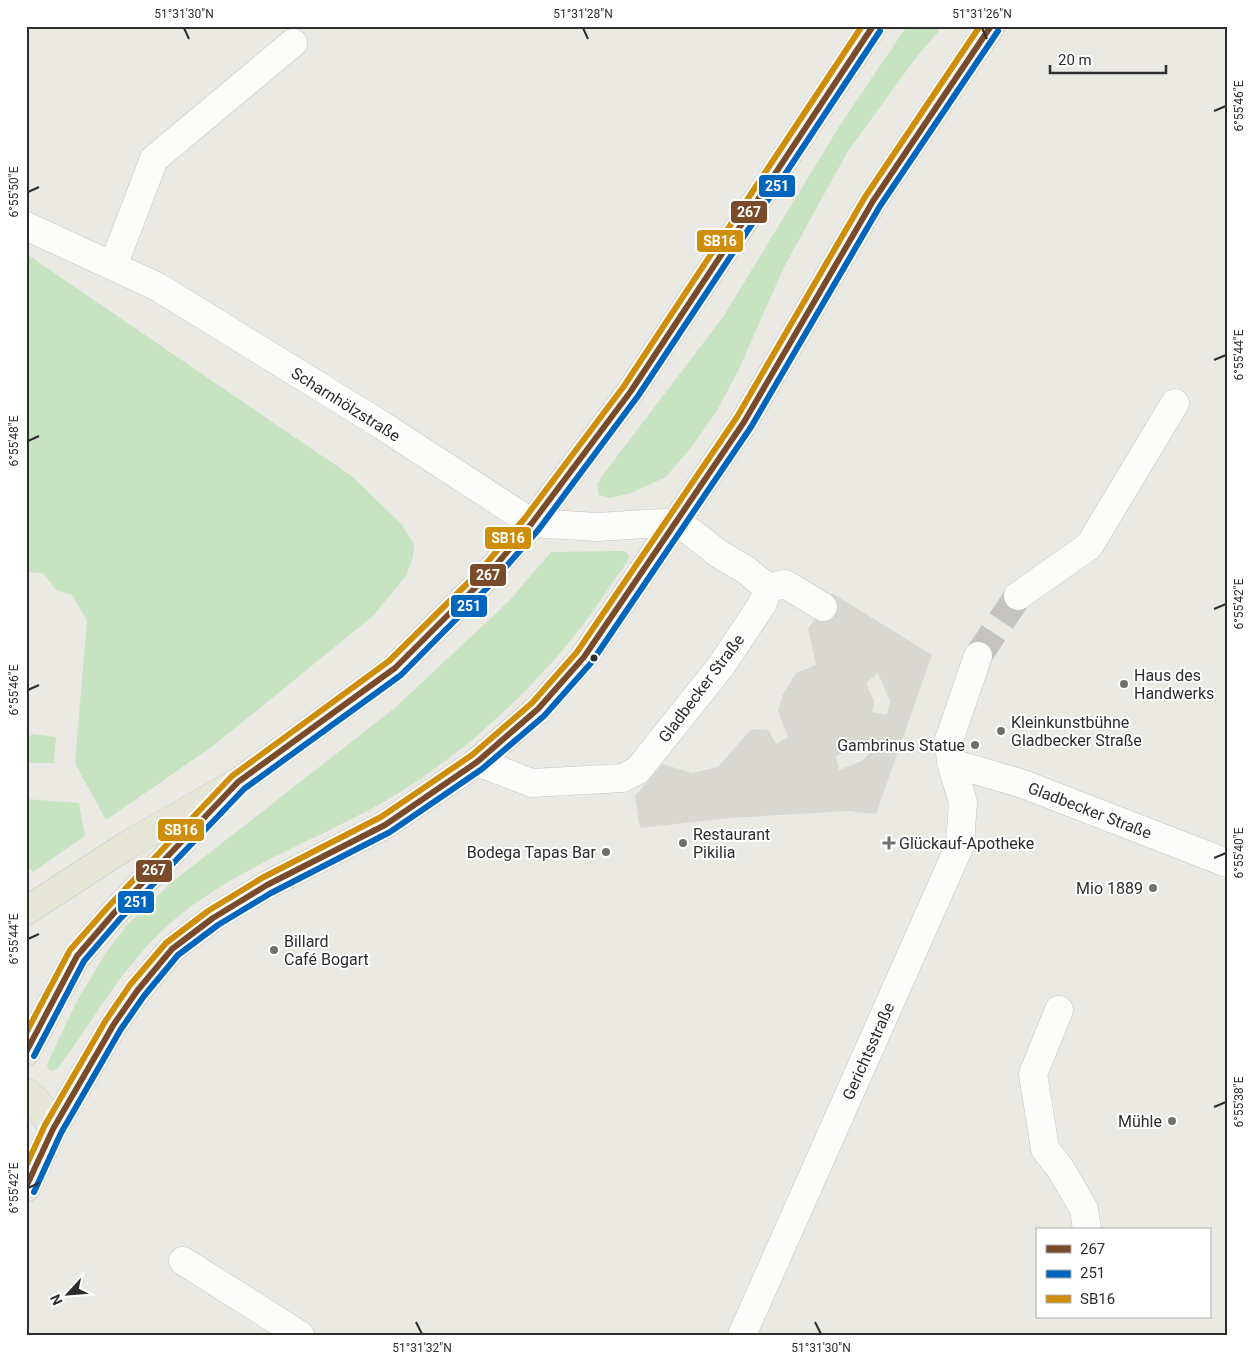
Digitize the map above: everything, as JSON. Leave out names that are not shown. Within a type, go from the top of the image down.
[{"type":"main road","points":[[26,911],[129,844],[238,782],[396,668],[484,579],[532,523],[630,391],[873,26]]},
{"type":"main road","points":[[26,1188],[53,1130],[114,1024],[137,991],[172,949],[213,918],[267,886],[386,825],[477,762],[538,709],[584,658],[744,422],[873,200],[991,26]]},
{"type":"main road","points":[[26,1052],[77,956],[114,913],[238,782]]},
{"type":"main road","points":[[26,1092],[36,1100],[53,1130]]},
{"type":"main road","points":[[26,1137],[53,1130]]},
{"type":"street","points":[[113,266],[154,159],[293,44]]},
{"type":"street","name":"Scharnhölzstraße","points":[[26,226],[158,287],[380,424],[532,523],[598,527],[678,522]]},
{"type":"street","points":[[1018,596],[1089,546],[1175,403]]},
{"type":"street","points":[[678,522],[719,554],[746,570],[768,588],[786,584],[823,607]]},
{"type":"street","name":"Gladbecker Straße","points":[[477,762],[532,783],[629,787],[638,770],[721,666],[764,603],[768,588]]},
{"type":"street","name":"Gerichtsstraße","points":[[742,1335],[960,845],[962,802],[951,763],[948,740],[978,656]]},
{"type":"street","name":"Gladbecker Straße","points":[[951,763],[1023,784],[1227,863]]},
{"type":"street","points":[[1060,1010],[1033,1074],[1045,1149],[1060,1168],[1084,1209],[1087,1228]]},
{"type":"street","points":[[183,1262],[300,1335]]},
{"type":"green space","points":[[907,26],[943,26],[915,59],[848,151],[784,267],[738,371],[716,412],[693,445],[666,477],[631,493],[609,498],[599,495],[597,485],[602,476],[723,317],[842,122]]},
{"type":"green space","points":[[28,255],[353,477],[402,525],[414,544],[413,557],[406,576],[373,616],[213,746],[106,820],[75,763],[87,621],[72,595],[56,590],[43,573],[26,572],[26,260]]},
{"type":"green space","points":[[551,552],[627,552],[629,557],[627,562],[582,626],[542,674],[494,720],[469,742],[418,781],[365,812],[226,883],[175,919],[157,935],[126,971],[58,1068],[52,1071],[48,1069],[47,1064],[77,1001],[107,951],[127,925],[171,883],[396,707],[509,601]]},
{"type":"green space","points":[[32,734],[56,737],[54,763],[26,763],[26,741]]},
{"type":"green space","points":[[26,799],[79,803],[85,836],[33,872],[26,865]]},
{"type":"shaded area","points":[[832,593],[932,655],[876,814],[848,811],[730,818],[640,828],[635,796],[662,764],[692,773],[718,767],[751,729],[768,730],[776,744],[788,737],[778,710],[783,694],[796,673],[816,665],[808,629]],"holes":[[[878,673],[890,701],[887,715],[872,712],[874,701],[866,683]],[[861,740],[876,747],[862,761],[839,770],[836,756],[853,749]]]},
{"type":"tunnel","points":[[978,656],[1018,596]]},
{"type":"transit line","name":"SB16","points":[[26,1033],[70,950],[232,776],[389,661],[478,573],[525,518],[624,386],[862,26]]},
{"type":"transit line","name":"267","points":[[26,1052],[77,956],[114,913],[238,782],[395,668],[484,579],[532,523],[631,391],[873,26]]},
{"type":"transit line","name":"SB16","points":[[26,1166],[45,1125],[106,1020],[130,985],[166,943],[208,911],[262,878],[381,817],[472,755],[532,703],[577,652],[737,417],[865,197],[980,26]]},
{"type":"transit line","name":"267","points":[[26,1187],[53,1129],[114,1024],[137,991],[172,949],[213,918],[267,885],[385,825],[477,762],[538,709],[584,657],[744,422],[873,201],[991,26]]},
{"type":"transit line","name":"251","points":[[34,1056],[84,961],[120,919],[244,789],[401,675],[490,585],[539,529],[638,396],[880,31]]},
{"type":"transit line","name":"251","points":[[34,1192],[61,1133],[121,1029],[144,996],[178,955],[218,925],[271,893],[390,832],[482,769],[544,716],[591,663],[751,427],[880,206],[998,31]]},
{"type":"place","name":"Haus des Handwerks","points":[[1124,684]]},
{"type":"place","name":"Kleinkunstbühne Gladbecker Straße","points":[[1001,731]]},
{"type":"place","name":"Gambrinus Statue","points":[[975,745]]},
{"type":"place","name":"Restaurant Pikilia","points":[[683,843]]},
{"type":"place","name":"Glückauf-Apotheke","points":[[889,843]]},
{"type":"place","name":"Bodega Tapas Bar","points":[[606,852]]},
{"type":"place","name":"Mio 1889","points":[[1153,888]]},
{"type":"place","name":"Billard Café Bogart","points":[[274,950]]},
{"type":"place","name":"Mühle","points":[[1172,1121]]}]
